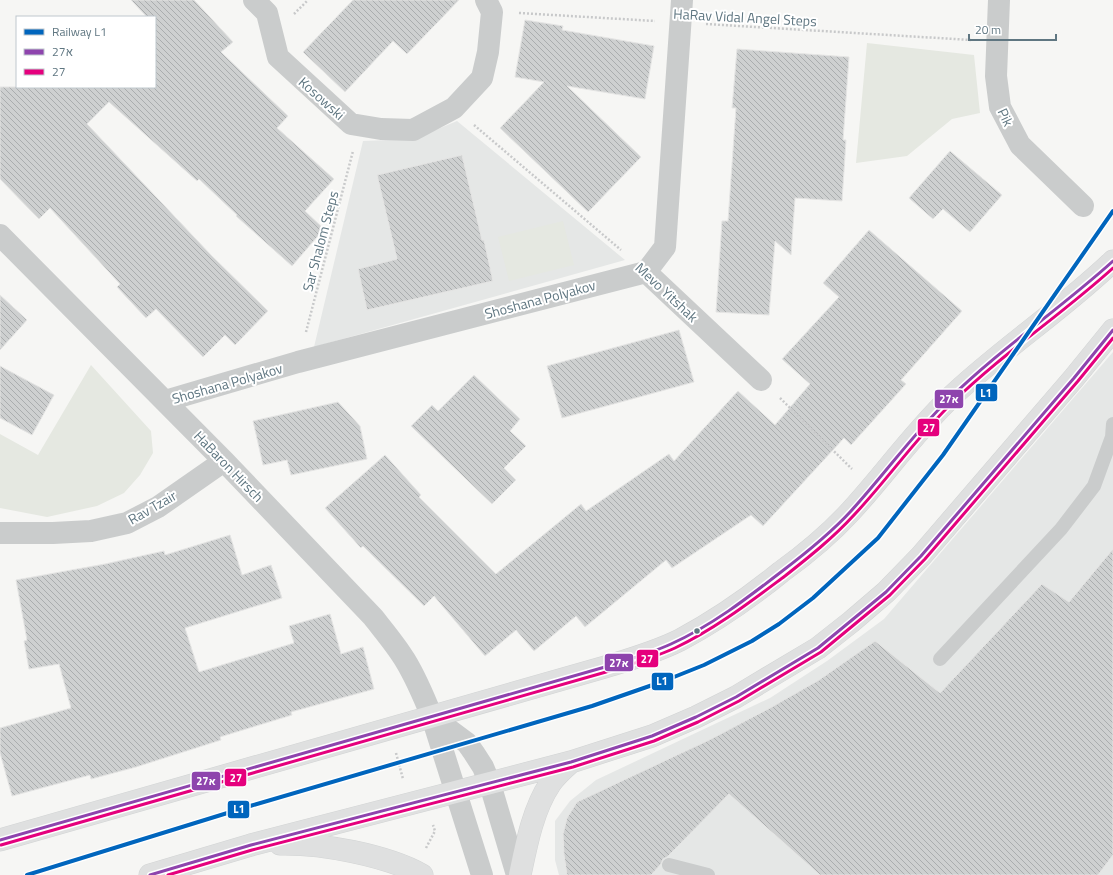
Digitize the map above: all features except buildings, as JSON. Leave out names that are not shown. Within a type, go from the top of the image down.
[{"type":"main road","points":[[0,840],[605,667],[644,655],[679,640],[718,618],[759,590],[798,560],[845,516],[935,413],[965,384],[989,363],[1060,308],[1113,261]]},
{"type":"main road","points":[[150,875],[251,845],[571,762],[652,736],[736,697],[818,648],[886,592],[921,556],[1074,378],[1113,330]]},
{"type":"main road","points":[[518,875],[541,801],[555,777],[571,762]]},
{"type":"main road","points":[[251,845],[299,844],[338,849],[392,863],[422,875]]},
{"type":"street","name":"Kosowski","points":[[254,0],[267,13],[278,57],[351,124],[381,129],[413,130],[454,108],[482,78],[488,52],[489,6]]},
{"type":"street","points":[[646,272],[665,247],[682,0]]},
{"type":"street","name":"Pik","points":[[999,0],[996,76],[1000,107],[1020,144],[1083,206]]},
{"type":"street","name":"HaBaron Hirsch","points":[[0,235],[224,461],[373,617],[389,636],[412,672],[432,717],[457,792],[482,875]]},
{"type":"street","name":"Shoshana Polyakov","points":[[165,401],[298,362],[646,272]]},
{"type":"street","name":"Mevo Yitshak","points":[[646,272],[761,380]]},
{"type":"street","name":"Rav Tzair","points":[[0,533],[91,532],[127,523],[158,507],[224,461]]},
{"type":"street","points":[[432,717],[467,743],[483,767],[490,784],[518,875]]},
{"type":"lane","points":[[940,659],[1061,529],[1094,486],[1112,437],[1113,424]]},
{"type":"lane","points":[[669,865],[708,875]]},
{"type":"path","name":"HaRav Vidal Angel Steps","points":[[489,6],[680,23],[997,42]]},
{"type":"path","name":"Mevo Yitshak","points":[[454,108],[646,272]]},
{"type":"path","name":"Sar Shalom Steps","points":[[298,362],[360,125]]},
{"type":"path","points":[[761,380],[870,487]]},
{"type":"shaded area","points":[[867,43],[974,55],[980,113],[952,119],[907,156],[856,163]]},
{"type":"shaded area","points":[[457,121],[625,260],[314,347],[363,141],[414,139]]},
{"type":"shaded area","points":[[563,221],[574,265],[509,281],[498,237]]},
{"type":"shaded area","points":[[1113,352],[1113,875],[559,875],[555,860],[555,821],[570,801],[596,780],[770,698],[827,661],[884,619]]},
{"type":"shaded area","points":[[91,365],[151,431],[153,453],[140,475],[124,493],[97,506],[47,517],[0,508],[0,434],[38,455]]},
{"type":"rail line","name":"L1","points":[[27,875],[250,806],[592,706],[664,681],[704,665],[752,641],[779,624],[813,598],[878,538],[943,455],[1113,211]]},
{"type":"transit line","name":"27א","points":[[0,840],[605,667],[638,657],[686,637],[741,602],[800,558],[851,511],[923,426],[949,399],[1009,346],[1093,279],[1113,261]]},
{"type":"transit line","name":"27","points":[[1,845],[606,672],[658,655],[690,641],[745,605],[812,554],[846,523],[926,430],[952,403],[1011,351],[1113,268]]},
{"type":"transit line","name":"27א","points":[[150,875],[251,845],[571,762],[652,736],[696,717],[736,697],[818,648],[886,592],[921,556],[1074,378],[1113,330]]},
{"type":"transit line","name":"27","points":[[168,875],[252,850],[573,767],[654,741],[698,722],[739,701],[821,652],[890,595],[925,559],[1078,381],[1113,338]]}]
